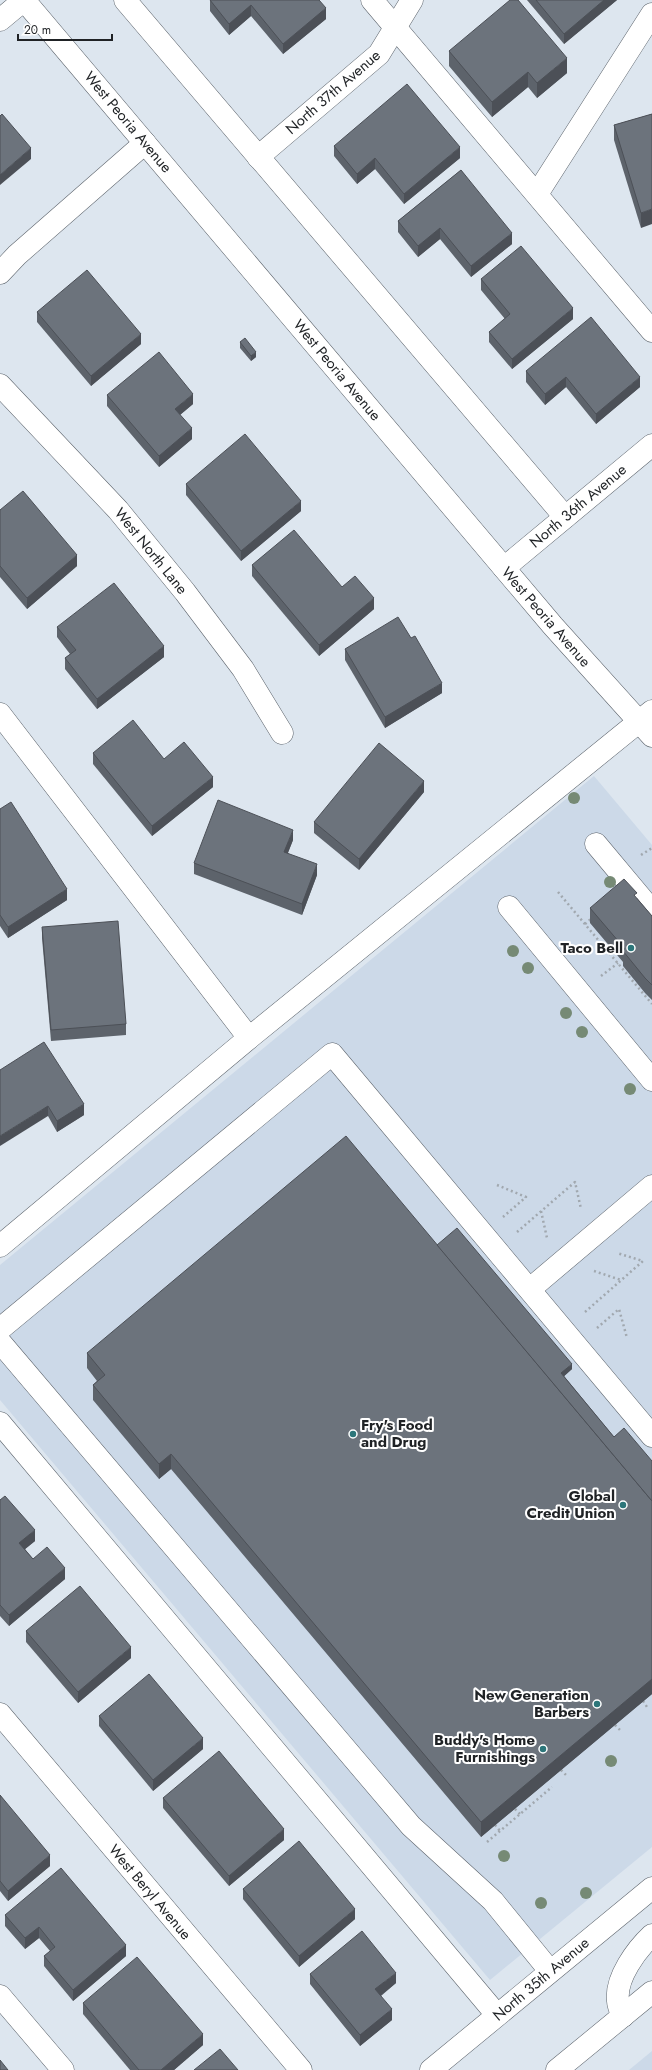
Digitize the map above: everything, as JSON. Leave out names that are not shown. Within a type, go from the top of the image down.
[{"type":"street","points":[[0,20],[24,0]]},
{"type":"street","name":"West Peoria Avenue","points":[[24,0],[553,626],[648,723]]},
{"type":"street","points":[[125,0],[565,517]]},
{"type":"street","points":[[372,0],[652,331]]},
{"type":"street","name":"North 37th Avenue","points":[[258,157],[379,54],[396,29],[412,0]]},
{"type":"street","points":[[537,194],[652,14]]},
{"type":"street","points":[[0,273],[17,255],[145,143]]},
{"type":"street","name":"West North Lane","points":[[0,385],[118,510],[185,592],[243,669],[282,733]]},
{"type":"street","name":"North 36th Avenue","points":[[504,568],[652,445]]},
{"type":"street","points":[[0,714],[249,1038]]},
{"type":"street","points":[[0,1246],[249,1038],[648,723]]},
{"type":"street","points":[[596,844],[652,911]]},
{"type":"street","points":[[509,907],[652,1080]]},
{"type":"street","points":[[0,1329],[332,1054],[652,1436]]},
{"type":"street","points":[[530,1289],[652,1186]]},
{"type":"street","points":[[0,1342],[411,1826],[493,1901],[550,1971]]},
{"type":"street","points":[[0,1423],[497,2015]]},
{"type":"street","name":"West Beryl Avenue","points":[[0,1714],[301,2070]]},
{"type":"street","name":"North 35th Avenue","points":[[431,2070],[652,1888]]},
{"type":"street","points":[[623,2016],[618,2000],[621,1984],[629,1963],[640,1946],[652,1935]]},
{"type":"street","points":[[557,2070],[652,1992]]},
{"type":"street","points":[[0,1996],[63,2070]]},
{"type":"path","points":[[558,892],[652,1004]]},
{"type":"path","points":[[584,924],[594,916]]},
{"type":"path","points":[[599,978],[618,963]]},
{"type":"path","points":[[514,1234],[575,1182],[583,1215]]},
{"type":"path","points":[[497,1185],[526,1197],[500,1219]]},
{"type":"path","points":[[541,1211],[549,1244]]},
{"type":"path","points":[[581,1316],[643,1262],[611,1250]]},
{"type":"path","points":[[589,1269],[621,1280]]},
{"type":"path","points":[[593,1331],[619,1309],[627,1338]]},
{"type":"path","points":[[643,1701],[647,1706]]},
{"type":"path","points":[[615,1725],[620,1730]]},
{"type":"path","points":[[561,1770],[566,1775]]},
{"type":"path","points":[[487,1842],[552,1787]]},
{"type":"path","points":[[515,1809],[520,1814]]},
{"type":"path","points":[[495,1825],[500,1831]]},
{"type":"shaded area","points":[[594,776],[652,845],[652,1847],[490,1980],[0,1400],[0,1265]]},
{"type":"shaded area","points":[[652,2051],[652,2070],[629,2070]]},
{"type":"building","points":[[210,0],[319,0],[326,8],[283,44],[251,5],[229,24]]},
{"type":"building","points":[[510,0],[518,0],[567,58],[537,83],[528,72],[492,102],[449,51]]},
{"type":"building","points":[[536,0],[604,0],[564,34]]},
{"type":"building","points":[[407,84],[460,147],[404,194],[375,158],[357,174],[334,146]]},
{"type":"building","points":[[2,114],[31,148],[0,175],[0,116]]},
{"type":"building","points":[[652,114],[652,209],[641,213],[614,125]]},
{"type":"building","points":[[461,170],[512,233],[471,266],[440,228],[418,246],[398,221]]},
{"type":"building","points":[[521,246],[573,308],[512,359],[489,332],[510,314],[481,279]]},
{"type":"building","points":[[87,270],[141,334],[91,376],[37,312]]},
{"type":"building","points":[[591,317],[640,377],[596,414],[566,377],[545,394],[526,371]]},
{"type":"building","points":[[245,338],[256,352],[251,356],[240,342]]},
{"type":"building","points":[[159,352],[193,394],[175,409],[192,428],[159,456],[107,395]]},
{"type":"building","points":[[245,434],[301,501],[241,551],[186,484]]},
{"type":"building","points":[[23,491],[77,555],[27,598],[0,566],[0,510]]},
{"type":"building","points":[[294,530],[342,587],[355,576],[374,598],[319,645],[252,565]]},
{"type":"building","points":[[114,583],[164,646],[97,699],[65,658],[76,650],[57,627]]},
{"type":"building","points":[[398,617],[411,638],[415,636],[442,683],[385,717],[345,649]]},
{"type":"building","points":[[133,720],[164,759],[184,742],[213,777],[152,826],[93,753]]},
{"type":"building","points":[[379,743],[424,781],[359,859],[314,822]]},
{"type":"building","points":[[218,800],[293,830],[284,852],[317,864],[302,904],[194,863]]},
{"type":"building","points":[[11,802],[67,889],[8,927],[0,915],[0,809]]},
{"type":"building","name":"Taco Bell","points":[[624,879],[637,893],[634,895],[652,916],[652,985],[623,951],[625,949],[590,908]]},
{"type":"building","points":[[118,921],[126,1024],[51,1030],[42,927]]},
{"type":"building","points":[[44,1042],[84,1104],[57,1121],[48,1106],[0,1136],[0,1070]]},
{"type":"building","name":"Fry's Food and Drug","points":[[346,1136],[652,1501],[652,1679],[481,1822],[171,1454],[159,1464],[93,1385],[105,1375],[87,1353]]},
{"type":"building","points":[[457,1228],[572,1364],[561,1373],[614,1437],[624,1428],[652,1461],[652,1501],[437,1245]]},
{"type":"building","points":[[5,1496],[35,1530],[19,1543],[33,1559],[47,1547],[65,1568],[9,1615],[0,1605],[0,1500]]},
{"type":"building","points":[[80,1586],[131,1647],[78,1692],[26,1631]]},
{"type":"building","points":[[149,1674],[203,1738],[153,1780],[99,1716]]},
{"type":"building","points":[[219,1751],[284,1829],[229,1876],[163,1798]]},
{"type":"building","points":[[0,1795],[50,1855],[8,1891],[0,1881]]},
{"type":"building","points":[[299,1841],[355,1909],[299,1956],[243,1889]]},
{"type":"building","points":[[61,1868],[126,1945],[73,1990],[44,1956],[55,1947],[39,1927],[25,1938],[5,1915]]},
{"type":"building","points":[[362,1931],[396,1973],[375,1989],[392,2009],[360,2035],[310,1974]]},
{"type":"building","points":[[137,1957],[203,2034],[161,2070],[139,2070],[83,2003]]},
{"type":"building","points":[[220,2049],[238,2070],[194,2070]]},
{"type":"building","points":[[0,2060],[8,2070],[0,2070]]},
{"type":"place","name":"Taco Bell","points":[[631,948]]},
{"type":"place","name":"Fry's Food and Drug","points":[[353,1434]]},
{"type":"place","name":"Global Credit Union","points":[[623,1505]]},
{"type":"place","name":"New Generation Barbers","points":[[597,1704]]},
{"type":"place","name":"Buddy's Home Furnishings","points":[[543,1749]]}]
